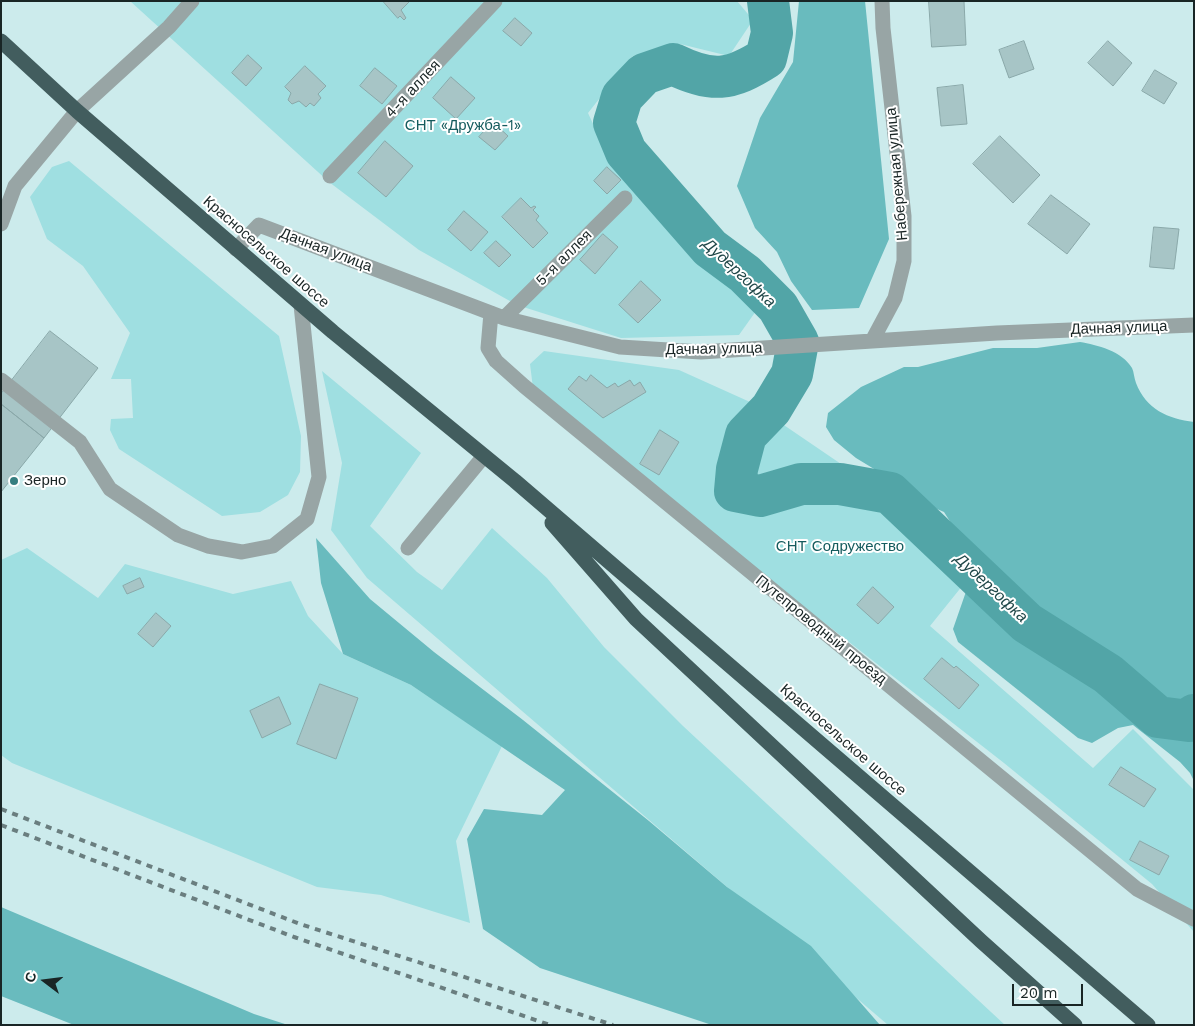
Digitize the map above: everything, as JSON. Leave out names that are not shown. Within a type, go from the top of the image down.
[{"type":"highway","name":"Красносельское шоссе","points":[[1,41],[77,111],[301,305],[514,481],[1148,1025]]},
{"type":"highway","name":"Красносельское шоссе","points":[[514,481],[636,619],[1075,1025]]},
{"type":"street","points":[[1,224],[15,186],[77,111],[168,27],[192,1]]},
{"type":"street","name":"4-я аллея","points":[[330,176],[495,1]]},
{"type":"street","name":"Набережная улица","points":[[872,341],[895,298],[904,261],[904,216],[882,1]]},
{"type":"street","name":"5-я аллея","points":[[497,316],[625,198]]},
{"type":"street","name":"Дачная улица","points":[[236,249],[259,224],[497,316],[620,347],[701,352],[872,341],[1194,325]]},
{"type":"street","points":[[1,380],[80,442],[110,489],[178,535],[208,546],[242,552],[273,546],[307,519],[319,477],[301,305]]},
{"type":"street","name":"Путепроводный проезд","points":[[497,316],[488,348],[496,361],[524,386],[1137,889],[1194,919]]},
{"type":"street","points":[[408,548],[484,456]]},
{"type":"green space","name":"СНТ «Дружба-1»","points":[[130,1],[737,1],[753,20],[729,56],[680,44],[633,56],[588,113],[601,141],[636,185],[756,311],[739,335],[621,338],[517,305],[419,250],[329,182]]},
{"type":"green space","points":[[69,161],[279,336],[301,436],[300,472],[288,495],[260,512],[222,516],[119,449],[110,430],[111,419],[133,418],[131,379],[111,379],[130,333],[83,266],[47,239],[30,197],[52,167]]},
{"type":"green space","name":"СНТ Содружество","points":[[544,351],[679,370],[750,402],[891,498],[963,585],[930,626],[1093,768],[1133,729],[1194,790],[1194,932],[1152,884],[1004,763],[534,396],[530,364]]},
{"type":"green space","points":[[322,371],[421,453],[370,526],[417,572],[442,590],[492,528],[547,578],[604,647],[683,726],[1005,1025],[888,1025],[367,578],[331,530],[342,463]]},
{"type":"green space","points":[[27,548],[98,598],[125,564],[233,594],[291,581],[308,616],[343,654],[411,685],[502,746],[456,841],[470,923],[381,895],[317,887],[12,763],[1,755],[1,560]]},
{"type":"shaded area","points":[[799,1],[865,1],[889,239],[859,308],[812,310],[791,281],[777,252],[755,228],[737,186],[760,118],[793,62]]},
{"type":"shaded area","points":[[1080,342],[1101,347],[1122,357],[1132,368],[1140,392],[1152,406],[1167,415],[1184,421],[1194,422],[1194,781],[1190,773],[1180,762],[1133,725],[1118,728],[1092,743],[1078,738],[958,642],[953,629],[977,560],[972,546],[960,537],[944,512],[930,506],[907,489],[856,458],[834,440],[826,427],[828,413],[861,387],[904,367],[918,367],[993,348],[1037,348]]},
{"type":"shaded area","points":[[316,538],[370,599],[434,652],[523,720],[649,821],[727,887],[811,946],[880,1025],[712,1025],[540,968],[483,929],[467,839],[484,809],[542,815],[565,790],[411,685],[343,654],[321,583]]},
{"type":"shaded area","points":[[1,907],[254,1014],[288,1025],[74,1025],[1,996]]},
{"type":"building","points":[[383,1],[410,1],[401,10],[406,18],[404,20],[400,16],[398,18]]},
{"type":"building","points":[[929,1],[964,1],[966,45],[932,47]]},
{"type":"building","points":[[515,18],[532,33],[521,46],[503,31]]},
{"type":"building","points":[[1024,41],[1034,69],[1009,78],[999,50]]},
{"type":"building","points":[[1108,41],[1132,63],[1113,86],[1088,63]]},
{"type":"building","points":[[248,55],[262,68],[246,86],[232,73]]},
{"type":"building","points":[[305,66],[326,86],[318,94],[321,98],[314,106],[310,103],[306,107],[299,101],[292,104],[288,100],[291,93],[285,87]]},
{"type":"building","points":[[375,68],[397,86],[382,104],[360,86]]},
{"type":"building","points":[[1155,70],[1177,83],[1164,104],[1142,91]]},
{"type":"building","points":[[451,77],[475,98],[456,119],[433,98]]},
{"type":"building","points":[[963,85],[967,124],[941,126],[937,88]]},
{"type":"building","points":[[493,122],[508,136],[495,150],[479,137]]},
{"type":"building","points":[[1000,136],[1040,175],[1013,203],[973,164]]},
{"type":"building","points":[[385,141],[413,166],[386,197],[358,173]]},
{"type":"building","points":[[607,167],[621,180],[607,194],[594,181]]},
{"type":"building","points":[[1051,195],[1090,224],[1067,254],[1028,224]]},
{"type":"building","points":[[521,198],[531,208],[536,207],[533,210],[539,216],[536,220],[548,233],[533,248],[502,217]]},
{"type":"building","points":[[464,211],[488,232],[471,251],[448,230]]},
{"type":"building","points":[[1154,227],[1179,229],[1174,269],[1150,267]]},
{"type":"building","points":[[603,234],[618,247],[595,274],[580,260]]},
{"type":"building","points":[[496,241],[511,255],[499,267],[484,253]]},
{"type":"building","points":[[641,281],[661,300],[638,323],[619,305]]},
{"type":"building","points":[[50,331],[98,368],[44,438],[1,404],[1,394]]},
{"type":"building","points":[[591,375],[607,388],[615,383],[618,387],[630,380],[634,386],[640,382],[646,392],[603,418],[568,389],[579,376],[586,381]]},
{"type":"building","points":[[1,404],[44,438],[1,492]]},
{"type":"building","points":[[660,430],[679,442],[659,475],[640,464]]},
{"type":"building","points":[[140,578],[144,587],[127,594],[123,586]]},
{"type":"building","points":[[873,587],[894,607],[878,624],[857,605]]},
{"type":"building","points":[[156,613],[171,626],[153,647],[138,634]]},
{"type":"building","points":[[942,658],[954,668],[956,666],[979,685],[959,709],[924,679]]},
{"type":"building","points":[[320,684],[358,698],[336,759],[297,744]]},
{"type":"building","points":[[279,697],[291,724],[262,738],[250,711]]},
{"type":"building","points":[[1121,767],[1156,789],[1144,807],[1109,785]]},
{"type":"building","points":[[1140,841],[1169,856],[1159,875],[1130,860]]},
{"type":"waterway","name":"Дудергофка","points":[[768,1],[772,33],[766,58],[742,71],[721,77],[710,77],[673,64],[644,74],[622,97],[614,123],[626,152],[710,248],[745,274],[778,307],[798,342],[792,374],[771,409],[746,435],[737,469],[735,491],[760,496],[801,484],[840,484],[890,493],[1027,623],[1108,674],[1158,717],[1189,721],[1194,715]]},
{"type":"railway","points":[[1,809],[300,924],[613,1025]]},
{"type":"railway","points":[[1,825],[294,937],[550,1025]]},
{"type":"place","name":"Зерно","points":[[14,481]]}]
